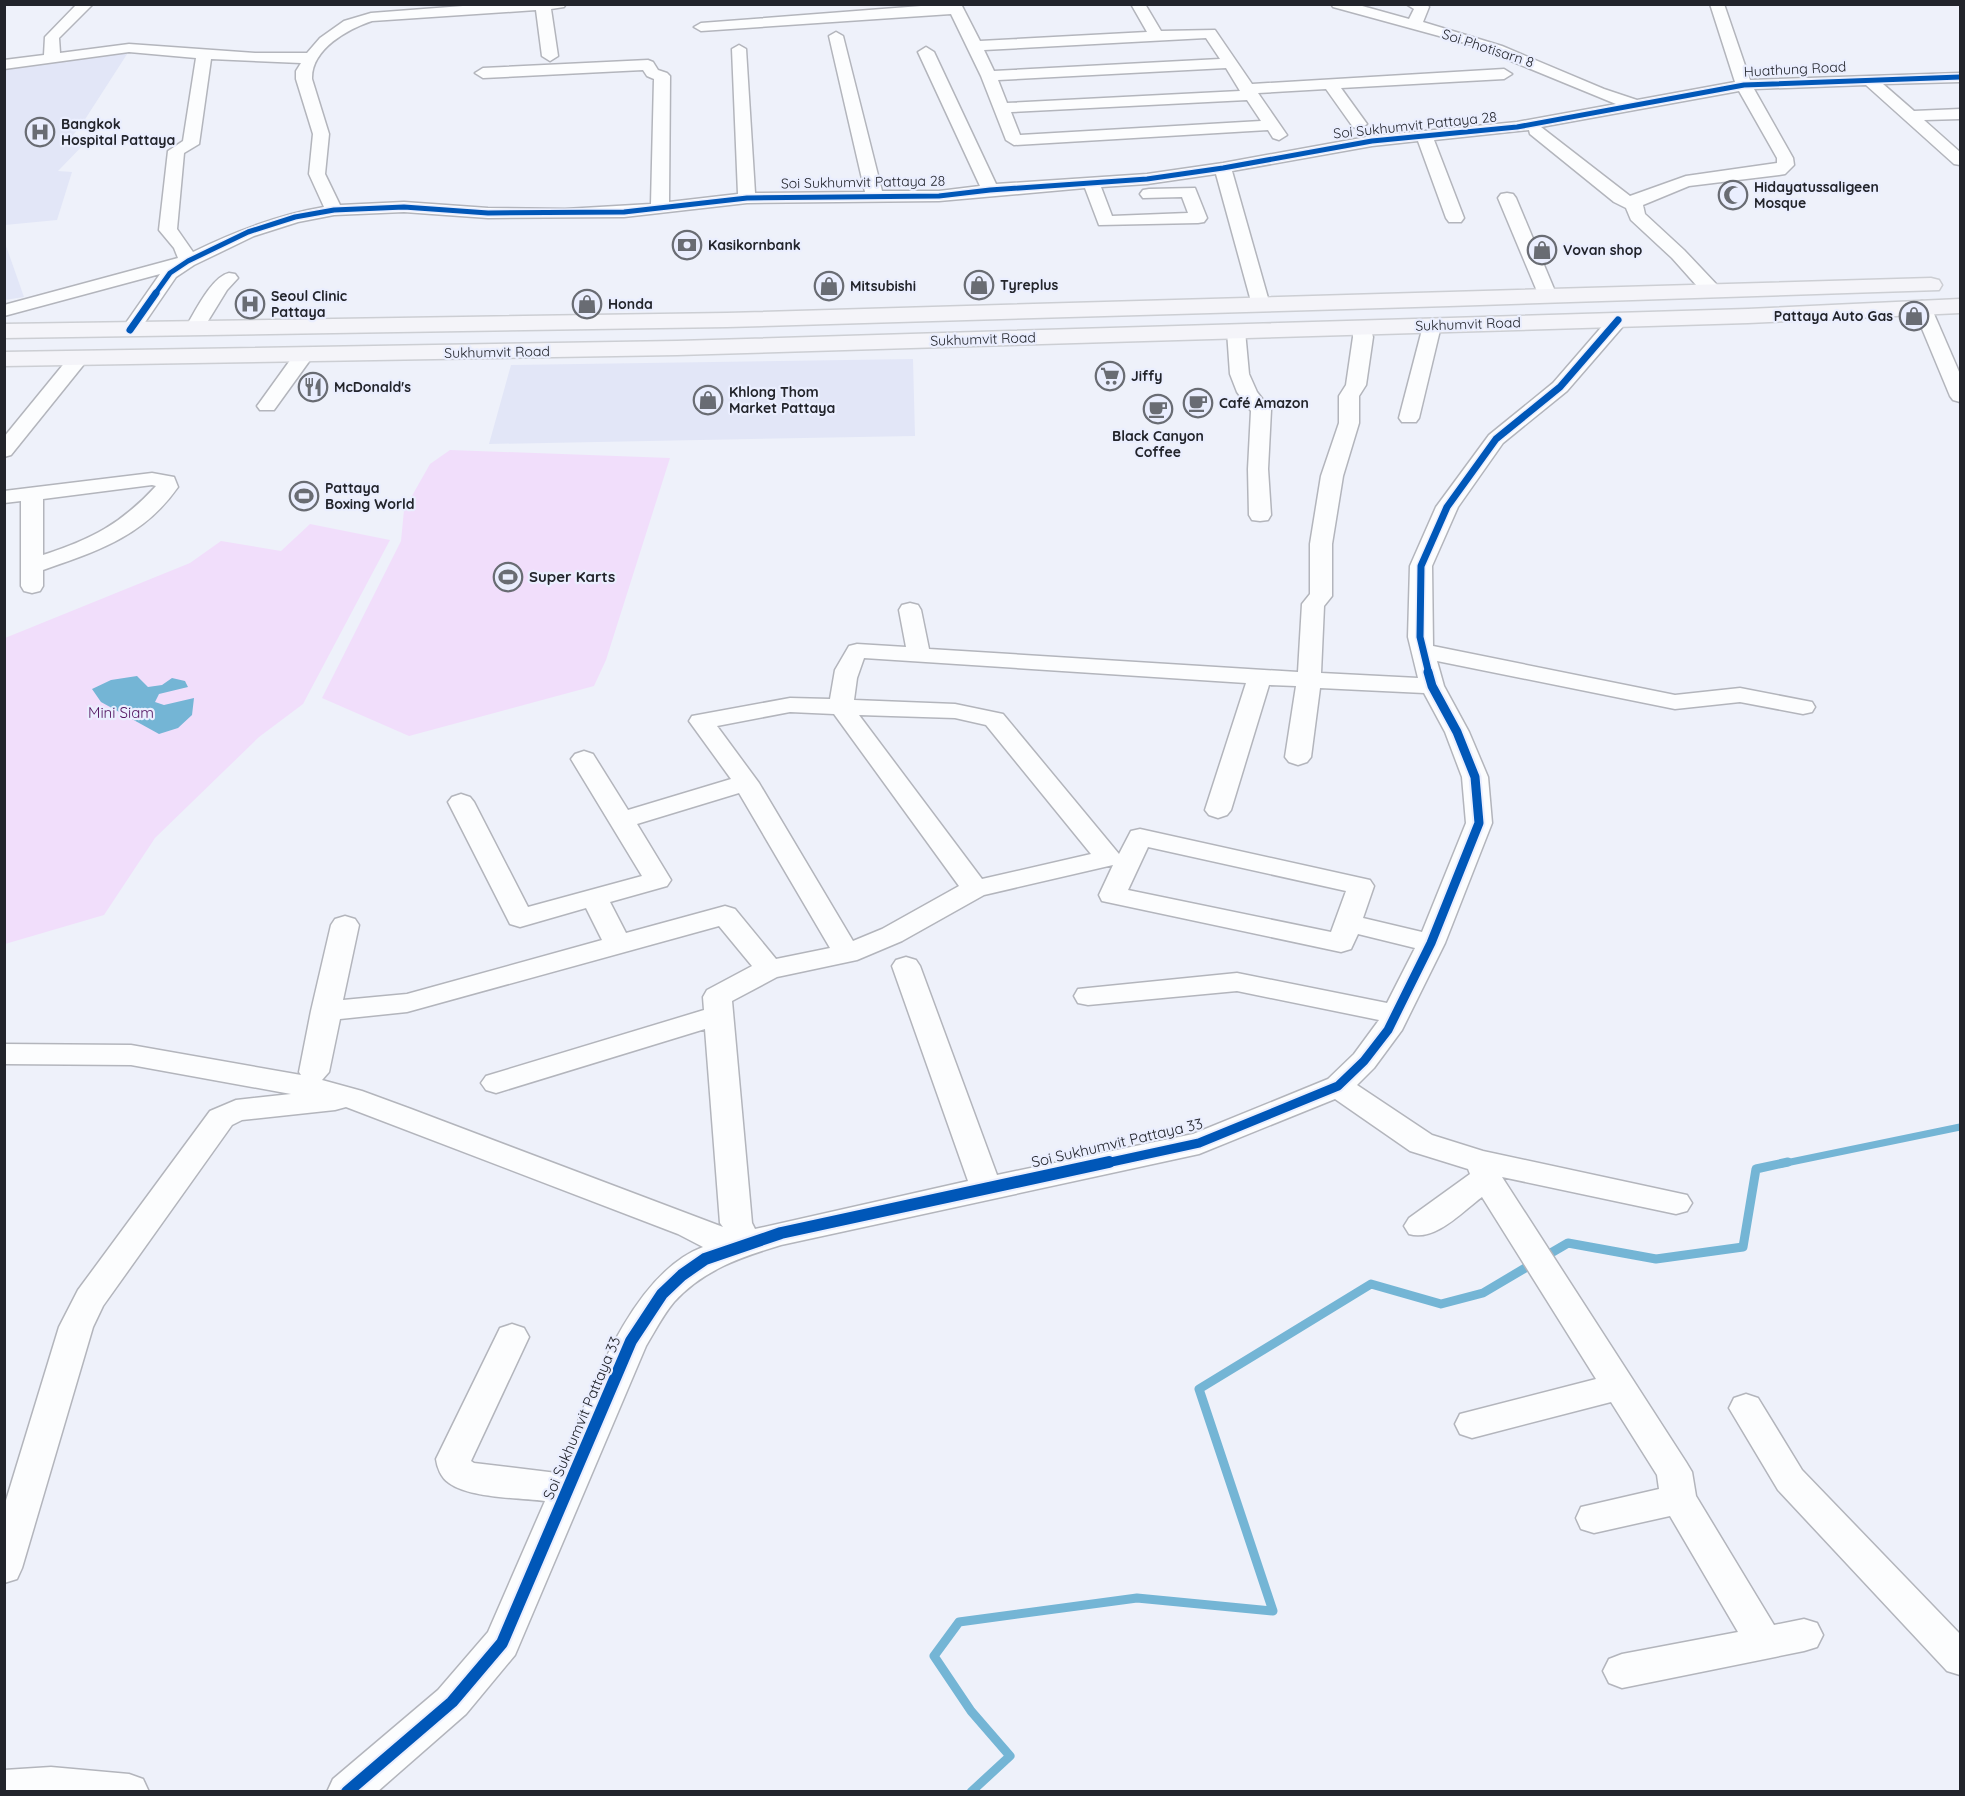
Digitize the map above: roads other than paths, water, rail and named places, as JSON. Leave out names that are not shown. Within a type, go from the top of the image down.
[{"type":"highway","name":"Sukhumvit Road","points":[[4,331],[192,330],[732,320],[1949,284]]},
{"type":"highway","name":"Sukhumvit Road","points":[[4,359],[303,356],[812,344],[1618,320],[1960,306]]},
{"type":"highway","points":[[811,318],[789,322],[782,330],[785,334],[812,344]]},
{"type":"highway","points":[[728,346],[758,335],[760,330],[758,325],[752,322],[732,320]]},
{"type":"street","points":[[52,59],[52,37],[86,4]]},
{"type":"street","points":[[334,210],[317,174],[321,134],[304,79],[311,58],[336,32],[349,24],[371,17],[559,4]]},
{"type":"street","points":[[1138,4],[1156,35]]},
{"type":"street","name":"Soi Photisarn 8","points":[[1338,4],[1495,48],[1540,66],[1607,98],[1633,104]]},
{"type":"street","points":[[1413,4],[1422,7],[1414,25]]},
{"type":"street","points":[[1712,291],[1678,254],[1637,216],[1634,205],[1636,200],[1686,181],[1779,170],[1786,165],[1785,158],[1744,85],[1717,4]]},
{"type":"street","points":[[543,6],[550,56]]},
{"type":"street","points":[[701,27],[955,7],[989,76],[1014,141],[1270,124]]},
{"type":"street","points":[[974,46],[1210,33],[1270,124],[1283,140],[1300,153]]},
{"type":"street","points":[[837,36],[875,198]]},
{"type":"street","points":[[4,65],[129,48],[255,57],[311,58]]},
{"type":"street","points":[[739,49],[747,198]]},
{"type":"street","points":[[926,52],[990,190]]},
{"type":"street","points":[[4,311],[188,261],[182,247],[168,230],[176,151],[191,144],[202,59]]},
{"type":"street","points":[[989,76],[1229,63]]},
{"type":"street","points":[[480,74],[577,77],[648,65],[652,73],[662,76],[660,208]]},
{"type":"street","points":[[1003,108],[1248,92],[1330,84],[1504,74]]},
{"type":"street","name":"Huathung Road","points":[[1633,104],[1744,85],[1960,77]]},
{"type":"street","points":[[1868,79],[1960,160]]},
{"type":"street","points":[[1330,84],[1359,124]]},
{"type":"street","name":"Soi Sukhumvit Pattaya 28","points":[[130,330],[170,273],[188,261],[248,232],[295,217],[334,210],[404,207],[488,213],[565,214],[660,208],[747,198],[875,198],[939,196],[990,190],[1095,190],[1372,141],[1516,127],[1607,111],[1633,104]]},
{"type":"street","points":[[1910,116],[1960,114]]},
{"type":"street","points":[[1536,131],[1620,198],[1634,205]]},
{"type":"street","points":[[1424,136],[1455,218]]},
{"type":"street","points":[[1222,168],[1261,304]]},
{"type":"street","points":[[1095,190],[1189,192],[1198,218],[1105,221],[1095,190]]},
{"type":"street","points":[[1507,198],[1548,296]]},
{"type":"street","points":[[192,330],[220,287],[229,278]]},
{"type":"street","points":[[1922,307],[1960,396]]},
{"type":"street","name":"Soi Sukhumvit Pattaya 33","points":[[347,1791],[452,1702],[502,1643],[631,1341],[662,1294],[682,1275],[705,1260],[737,1247],[986,1187],[1199,1143],[1338,1086],[1364,1061],[1388,1030],[1431,943],[1479,823],[1474,777],[1457,732],[1432,686],[1422,651],[1420,637],[1421,566],[1447,507],[1496,439],[1560,387],[1618,320]]},
{"type":"street","points":[[1409,418],[1432,326]]},
{"type":"street","points":[[1298,757],[1309,680],[1313,604],[1321,596],[1321,544],[1332,476],[1349,423],[1349,396],[1356,385],[1363,337],[1362,328]]},
{"type":"street","points":[[1236,331],[1241,384],[1261,410],[1258,469],[1260,515]]},
{"type":"street","points":[[267,406],[303,356]]},
{"type":"street","points":[[4,451],[78,359]]},
{"type":"street","points":[[4,497],[152,479],[167,481],[167,487],[139,516],[116,534],[32,576],[32,494]]},
{"type":"street","points":[[910,610],[919,655]]},
{"type":"street","points":[[975,889],[842,708],[849,659],[857,651],[1432,686]]},
{"type":"street","points":[[1422,651],[1675,702],[1740,695],[1803,707]]},
{"type":"street","points":[[1218,810],[1260,676]]},
{"type":"street","points":[[4,1054],[99,1056],[131,1054],[260,1076],[351,1098],[689,1226],[737,1247],[717,997],[769,969],[847,954],[892,935],[975,889],[1108,858],[994,719],[955,711],[790,705],[701,722],[746,783],[847,954]]},
{"type":"street","points":[[461,802],[520,918],[658,880],[584,759]]},
{"type":"street","points":[[621,820],[746,783]]},
{"type":"street","points":[[1140,837],[1362,886],[1348,923],[1341,943],[1112,895],[1140,837]]},
{"type":"street","points":[[595,898],[618,945]]},
{"type":"street","points":[[325,1011],[407,1003],[725,915],[769,969]]},
{"type":"street","points":[[1348,923],[1431,943]]},
{"type":"street","points":[[314,1072],[325,1011],[345,925]]},
{"type":"street","points":[[906,966],[986,1187]]},
{"type":"street","points":[[1088,996],[1237,982],[1396,1014]]},
{"type":"street","points":[[496,1083],[720,1015]]},
{"type":"street","points":[[1338,1086],[1421,1143],[1484,1170],[1676,1203]]},
{"type":"street","points":[[4,1568],[76,1328],[90,1299],[221,1118],[236,1110],[351,1098]]},
{"type":"street","points":[[1420,1226],[1484,1170]]},
{"type":"street","points":[[1484,1170],[1674,1472],[1679,1499],[1764,1642]]},
{"type":"street","points":[[512,1337],[453,1459],[454,1467],[468,1477],[568,1490]]},
{"type":"street","points":[[1472,1424],[1620,1386]]},
{"type":"street","points":[[1746,1408],[1790,1480],[1960,1659]]},
{"type":"street","points":[[1594,1518],[1679,1499]]},
{"type":"street","points":[[1622,1671],[1804,1635]]},
{"type":"street","points":[[4,1788],[29,1784],[129,1791]]},
{"type":"water","points":[[137,676],[148,687],[162,685],[172,678],[185,681],[188,687],[159,694],[155,702],[164,705],[194,698],[192,715],[178,728],[159,734],[101,702],[92,689],[111,680]]},
{"type":"waterway","points":[[1781,1164],[1960,1127]]},
{"type":"waterway","points":[[1544,1257],[1568,1243],[1656,1259],[1743,1247],[1756,1169],[1788,1162]]},
{"type":"waterway","points":[[971,1792],[1010,1756],[971,1711],[934,1656],[959,1622],[1137,1598],[1273,1611],[1199,1389],[1371,1284],[1441,1304],[1483,1293],[1532,1264]]},
{"type":"place","name":"Bangkok Hospital Pattaya","points":[[40,132]]},
{"type":"place","name":"Hidayatussaligeen Mosque","points":[[1733,195]]},
{"type":"place","name":"Kasikornbank","points":[[687,245]]},
{"type":"place","name":"Vovan shop","points":[[1542,250]]},
{"type":"place","name":"Tyreplus","points":[[979,285]]},
{"type":"place","name":"Mitsubishi","points":[[829,286]]},
{"type":"place","name":"Seoul Clinic Pattaya","points":[[250,304]]},
{"type":"place","name":"Honda","points":[[587,304]]},
{"type":"place","name":"Pattaya Auto Gas","points":[[1914,316]]},
{"type":"place","name":"Jiffy","points":[[1110,376]]},
{"type":"place","name":"McDonald's","points":[[313,387]]},
{"type":"place","name":"Khlong Thom Market Pattaya","points":[[708,400]]},
{"type":"place","name":"Café Amazon","points":[[1198,403]]},
{"type":"place","name":"Black Canyon Coffee","points":[[1158,409]]},
{"type":"place","name":"Pattaya Boxing World","points":[[304,496]]},
{"type":"place","name":"Super Karts","points":[[508,577]]},
{"type":"park label","name":"Mini Siam","points":[[121,713]]}]
